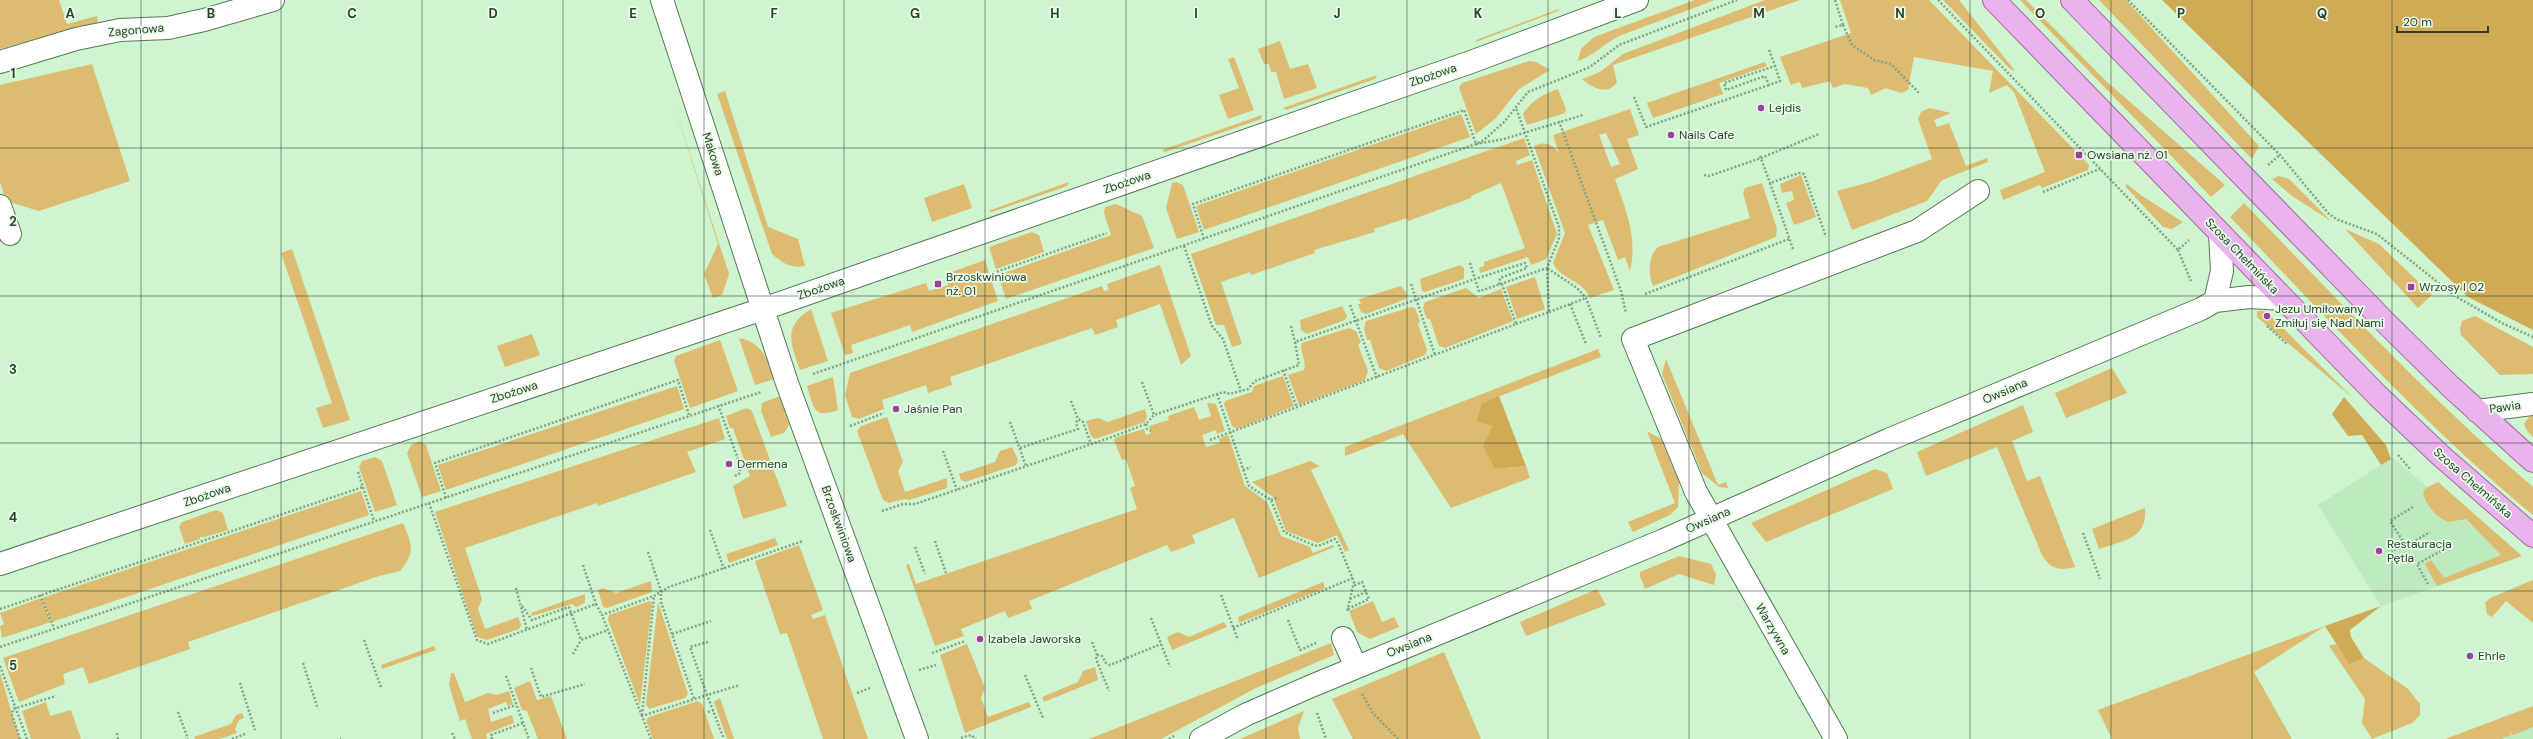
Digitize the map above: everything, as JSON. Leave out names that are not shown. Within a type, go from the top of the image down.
[{"type":"main road","name":"Szosa Chełmińska","points":[[1994,0],[2283,299],[2437,452],[2533,536]]},
{"type":"main road","points":[[2072,0],[2384,321],[2477,411],[2533,461]]},
{"type":"street","name":"Zagonowa","points":[[0,62],[76,39],[120,30],[168,28],[204,20],[272,0]]},
{"type":"street","name":"Makowa","points":[[662,0],[763,309]]},
{"type":"street","name":"Zbożowa","points":[[0,564],[763,309],[1471,62],[1637,0]]},
{"type":"street","points":[[1633,339],[1835,264],[1917,231],[1978,191]]},
{"type":"street","points":[[0,206],[10,234]]},
{"type":"street","points":[[2215,300],[2222,271],[2220,234]]},
{"type":"street","name":"Owsiana","points":[[1201,739],[1245,715],[1356,667],[1710,520],[1888,440],[2202,309],[2215,300],[2249,297],[2283,299]]},
{"type":"street","name":"Brzoskwiniowa","points":[[763,309],[787,383],[917,739]]},
{"type":"street","name":"Warzywna","points":[[1633,339],[1696,492],[1710,520],[1836,739]]},
{"type":"street","name":"Pawia","points":[[2477,411],[2533,404]]},
{"type":"street","points":[[1343,638],[1356,667]]},
{"type":"path","points":[[1476,144],[1504,122],[1528,92],[1590,67],[1619,45],[1737,0]]},
{"type":"path","points":[[1835,0],[1843,25],[1852,45],[1874,60],[1891,64],[1920,94]]},
{"type":"path","points":[[2128,0],[2280,155],[2328,213],[2336,219],[2377,234],[2456,296],[2502,324],[2533,337]]},
{"type":"path","points":[[1835,27],[1843,25]]},
{"type":"path","points":[[1634,97],[1646,128],[1769,86],[1780,81],[1769,50]]},
{"type":"path","points":[[1769,86],[1765,76],[1726,90],[1724,83],[1775,66]]},
{"type":"path","points":[[1515,107],[1560,233],[1547,268],[1549,312]]},
{"type":"path","points":[[1204,239],[1193,204],[1464,110],[1476,144]]},
{"type":"path","points":[[0,647],[787,383],[1476,144],[1525,132],[1558,121],[1583,115]]},
{"type":"path","points":[[1558,121],[1621,291],[1633,339]]},
{"type":"path","points":[[1704,175],[1709,176],[1819,134]]},
{"type":"path","points":[[1761,157],[1789,239],[1804,275]]},
{"type":"path","points":[[2043,192],[2102,168]]},
{"type":"path","points":[[1770,183],[1799,173],[1805,175],[1835,264]]},
{"type":"path","points":[[993,273],[1107,233]]},
{"type":"path","points":[[1645,294],[1789,239]]},
{"type":"path","points":[[1184,246],[1212,326],[1223,340],[1241,389]]},
{"type":"path","points":[[1295,342],[1355,320],[1525,263],[1527,268],[1500,278],[1500,284],[1516,324]]},
{"type":"path","points":[[1470,264],[1479,291],[1547,268]]},
{"type":"path","points":[[1547,268],[1577,288],[1586,298],[1601,338]]},
{"type":"path","points":[[1411,284],[1435,355]]},
{"type":"path","points":[[1210,440],[1231,434],[1586,298]]},
{"type":"path","points":[[1570,304],[1586,344]]},
{"type":"path","points":[[1350,305],[1377,378]]},
{"type":"path","points":[[882,511],[903,504],[915,504],[1091,444],[1146,424],[1154,415],[1223,392],[1230,394],[1241,389],[1248,389],[1255,381],[1299,365],[1291,326]]},
{"type":"path","points":[[1283,370],[1297,408]]},
{"type":"path","points":[[446,498],[435,463],[457,455],[678,380],[689,415]]},
{"type":"path","points":[[1142,382],[1154,415]]},
{"type":"path","points":[[1217,394],[1249,486],[1271,500],[1281,528],[1287,535],[1318,546],[1335,539],[1353,578],[1353,586],[1346,614]]},
{"type":"path","points":[[1071,401],[1078,419],[1082,422],[1085,428],[1091,444]]},
{"type":"path","points":[[718,405],[741,467],[739,474],[735,476]]},
{"type":"path","points":[[850,426],[884,413]]},
{"type":"path","points":[[1020,448],[1078,429],[1076,423],[1078,419]]},
{"type":"path","points":[[1010,422],[1026,466]]},
{"type":"path","points":[[1146,424],[1151,431]]},
{"type":"path","points":[[349,447],[374,521]]},
{"type":"path","points":[[943,451],[957,490]]},
{"type":"path","points":[[1243,470],[1251,467]]},
{"type":"path","points":[[0,609],[363,487]]},
{"type":"path","points":[[1271,500],[1277,498]]},
{"type":"path","points":[[429,503],[474,638],[480,643],[488,644],[596,604]]},
{"type":"path","points":[[2406,546],[2390,521],[2414,507]]},
{"type":"path","points":[[710,530],[724,569]]},
{"type":"path","points":[[2394,550],[2406,546],[2430,532]]},
{"type":"path","points":[[2083,533],[2100,579]]},
{"type":"path","points":[[602,615],[654,596],[661,591],[700,576],[803,541]]},
{"type":"path","points":[[935,541],[946,573]]},
{"type":"path","points":[[915,548],[925,574]]},
{"type":"path","points":[[2428,584],[2417,564],[2443,550]]},
{"type":"path","points":[[648,552],[661,591],[661,602],[694,699]]},
{"type":"path","points":[[583,565],[596,604],[602,615],[651,739]]},
{"type":"path","points":[[1233,627],[1353,578]]},
{"type":"path","points":[[1348,609],[1369,599],[1362,582],[1353,586]]},
{"type":"path","points":[[516,588],[522,606],[532,620],[569,607],[581,640]]},
{"type":"path","points":[[1350,599],[1366,592]]},
{"type":"path","points":[[40,595],[54,628]]},
{"type":"path","points":[[642,716],[654,596]]},
{"type":"path","points":[[1221,596],[1238,640]]},
{"type":"path","points":[[522,606],[522,616],[526,630]]},
{"type":"path","points":[[1151,618],[1170,667]]},
{"type":"path","points":[[1288,620],[1300,650],[1320,641]]},
{"type":"path","points":[[672,634],[712,621]]},
{"type":"path","points":[[573,654],[581,640],[608,630]]},
{"type":"path","points":[[364,640],[382,687]]},
{"type":"path","points":[[932,653],[965,641]]},
{"type":"path","points":[[708,642],[690,647],[724,739]]},
{"type":"path","points":[[1092,642],[1097,655],[1096,659],[1099,668],[1109,692]]},
{"type":"path","points":[[1097,655],[1102,656],[1107,665],[1113,664],[1161,644]]},
{"type":"path","points":[[303,663],[318,709]]},
{"type":"path","points":[[0,666],[27,739]]},
{"type":"path","points":[[531,668],[541,697],[585,684]]},
{"type":"path","points":[[1025,675],[1043,718]]},
{"type":"path","points":[[506,676],[529,739]]},
{"type":"path","points":[[240,683],[255,730]]},
{"type":"path","points":[[642,716],[740,685]]},
{"type":"path","points":[[1360,691],[1373,713],[1398,739]]},
{"type":"path","points":[[20,739],[12,715],[13,709],[56,696]]},
{"type":"path","points":[[493,713],[516,705]]},
{"type":"path","points":[[708,712],[714,710]]},
{"type":"path","points":[[178,712],[188,739]]},
{"type":"path","points":[[492,739],[491,735],[523,723]]},
{"type":"path","points":[[452,733],[455,739]]},
{"type":"path","points":[[117,734],[118,739]]},
{"type":"path","points":[[232,739],[241,738],[245,734]]},
{"type":"path","points":[[961,738],[971,735],[976,739]]},
{"type":"shaded area","points":[[0,0],[59,0],[67,24],[97,16],[98,22],[0,49]]},
{"type":"shaded area","points":[[1695,0],[1715,0],[1619,36],[1589,56],[1578,61],[1581,49],[1594,37]]},
{"type":"shaded area","points":[[1765,0],[1800,0],[1613,65],[1617,82],[1609,89],[1605,90],[1595,88],[1582,79],[1600,72],[1623,54]]},
{"type":"shaded area","points":[[1840,0],[1929,0],[2089,165],[2088,170],[2042,188],[2040,185],[2003,200],[2000,190],[2045,172],[2014,92],[2007,85],[1989,93],[1993,71],[1914,57],[1908,90],[1901,93],[1886,88],[1871,95],[1868,88],[1845,84],[1833,88],[1830,81],[1802,88],[1800,82],[1791,85],[1780,57],[1851,33]]},
{"type":"shaded area","points":[[1943,0],[1959,0],[2015,71],[2010,69]]},
{"type":"shaded area","points":[[2020,0],[2026,0],[2106,81],[2225,185],[2211,197]]},
{"type":"shaded area","points":[[2099,0],[2126,0],[2259,146],[2252,159]]},
{"type":"shaded area","points":[[2162,0],[2533,0],[2533,330],[2468,297]]},
{"type":"shaded area","points":[[1559,9],[1558,11],[1476,42],[1476,40]]},
{"type":"shaded area","points":[[1280,41],[1290,69],[1308,64],[1317,88],[1284,99],[1276,72],[1271,72],[1269,64],[1264,64],[1258,49]]},
{"type":"shaded area","points":[[1234,57],[1254,110],[1228,119],[1219,95],[1239,88],[1228,59]]},
{"type":"shaded area","points":[[1529,61],[1536,62],[1550,70],[1519,89],[1496,118],[1476,134],[1459,88],[1462,83]]},
{"type":"shaded area","points":[[1765,62],[1767,66],[1719,83],[1723,94],[1653,118],[1647,103]]},
{"type":"shaded area","points":[[92,64],[130,181],[39,211],[6,201],[0,182],[0,85]]},
{"type":"shaded area","points":[[1377,75],[1375,79],[1286,110],[1283,108]]},
{"type":"shaded area","points":[[1558,89],[1566,109],[1565,113],[1527,125],[1523,114],[1526,109],[1538,98]]},
{"type":"shaded area","points":[[725,91],[768,227],[798,239],[805,266],[791,266],[772,254],[717,94]]},
{"type":"shaded area","points":[[670,93],[729,274],[722,295],[713,298],[704,274],[718,244]]},
{"type":"shaded area","points":[[1929,108],[1951,113],[1934,120],[1937,127],[1949,123],[1966,166],[1987,158],[1988,162],[1942,180],[1927,201],[1852,230],[1837,191],[1870,182],[1932,159],[1918,119],[1921,112]]},
{"type":"shaded area","points":[[1630,109],[1639,135],[1627,139],[1638,169],[1615,179],[1627,213],[1632,236],[1633,247],[1630,271],[1625,257],[1618,260],[1603,220],[1588,225],[1614,290],[1590,298],[1583,288],[1561,273],[1553,263],[1565,233],[1534,146],[1538,144],[1548,144],[1554,147],[1559,153],[1553,135]],"holes":[[[1606,133],[1620,164],[1611,167],[1599,135]]]},
{"type":"shaded area","points":[[1461,114],[1470,137],[1204,230],[1196,206]]},
{"type":"shaded area","points":[[1262,115],[1261,119],[1165,152],[1162,150]]},
{"type":"shaded area","points":[[1524,138],[1530,155],[1516,161],[1517,165],[1532,160],[1557,234],[1546,259],[1531,265],[1528,257],[1480,273],[1479,268],[1484,266],[1484,262],[1525,248],[1501,183],[1471,196],[1471,198],[1408,221],[1407,218],[1374,229],[1375,232],[1314,250],[1315,253],[1251,275],[1250,272],[1221,282],[1242,344],[1232,347],[1224,325],[1216,325],[1191,254]]},
{"type":"shaded area","points":[[1801,175],[1816,217],[1794,225],[1786,203],[1794,200],[1792,191],[1782,193],[1780,184]]},
{"type":"shaded area","points":[[2279,176],[2289,179],[2331,221],[2292,196],[2272,179]]},
{"type":"shaded area","points":[[1069,182],[1067,186],[992,212],[988,211]]},
{"type":"shaded area","points":[[1176,182],[1183,185],[1199,232],[1177,239],[1166,208],[1172,183]]},
{"type":"shaded area","points":[[1762,183],[1777,229],[1776,237],[1653,286],[1650,277],[1650,266],[1652,255],[1658,247],[1750,218],[1743,193],[1745,188]]},
{"type":"shaded area","points":[[964,184],[972,208],[932,222],[924,198]]},
{"type":"shaded area","points":[[2127,184],[2142,196],[2183,222],[2172,229],[2163,227],[2125,186]]},
{"type":"shaded area","points":[[2244,203],[2421,384],[2495,454],[2533,487],[2533,515],[2453,445],[2415,408],[2230,217]]},
{"type":"shaded area","points":[[1116,204],[1142,216],[1154,248],[1006,299],[998,275],[1111,235],[1104,213],[1105,207]]},
{"type":"shaded area","points":[[2345,229],[2379,244],[2432,295],[2418,308]]},
{"type":"shaded area","points":[[1032,232],[1039,235],[1044,252],[996,269],[989,247]]},
{"type":"shaded area","points":[[292,249],[350,420],[323,428],[316,408],[332,403],[281,253]]},
{"type":"shaded area","points":[[985,260],[998,301],[912,332],[910,325],[851,345],[853,353],[845,355],[831,313],[926,283],[929,291],[948,285],[946,274]]},
{"type":"shaded area","points":[[1160,265],[1191,356],[1181,365],[1160,304],[1116,320],[1118,327],[1095,335],[1092,328],[950,377],[952,385],[928,393],[926,385],[882,400],[884,409],[859,419],[852,417],[845,395],[850,373],[1102,286],[1104,291],[1109,290],[1107,284]]},
{"type":"shaded area","points":[[1460,265],[1464,268],[1464,279],[1425,292],[1422,291],[1420,279]]},
{"type":"shaded area","points":[[1535,277],[1545,309],[1517,319],[1506,287]]},
{"type":"shaded area","points":[[1401,286],[1407,294],[1406,299],[1366,314],[1361,312],[1358,304],[1361,304],[1359,299]]},
{"type":"shaded area","points":[[1466,288],[1479,298],[1501,289],[1513,321],[1445,348],[1439,346],[1430,319],[1427,319],[1423,308],[1425,302]]},
{"type":"shaded area","points":[[1342,306],[1347,316],[1345,320],[1307,334],[1301,330],[1300,320]]},
{"type":"shaded area","points":[[1411,307],[1415,308],[1420,321],[1418,324],[1427,350],[1425,355],[1386,371],[1379,368],[1370,340],[1367,340],[1364,329],[1366,321]]},
{"type":"shaded area","points":[[811,309],[828,361],[800,370],[792,344],[792,329],[796,322]]},
{"type":"shaded area","points":[[2257,311],[2264,311],[2276,321],[2353,398],[2257,317]]},
{"type":"shaded area","points":[[2475,316],[2533,347],[2533,374],[2500,375],[2461,335],[2460,329],[2462,321]]},
{"type":"shaded area","points":[[1349,328],[1356,331],[1361,342],[1358,345],[1368,371],[1365,380],[1299,405],[1288,375],[1304,370],[1305,363],[1301,350],[1302,343]]},
{"type":"shaded area","points":[[532,334],[540,355],[505,367],[497,346]]},
{"type":"shaded area","points":[[739,338],[753,343],[759,348],[767,359],[775,379],[755,385]]},
{"type":"shaded area","points":[[720,340],[738,391],[690,408],[674,361],[676,356]]},
{"type":"shaded area","points":[[1598,349],[1601,357],[1482,403],[1493,426],[1495,469],[1526,466],[1530,478],[1451,508],[1403,434],[1345,456],[1345,447]]},
{"type":"shaded area","points":[[1666,359],[1718,485],[1726,482],[1728,488],[1719,487],[1702,473],[1662,374]]},
{"type":"shaded area","points":[[2112,368],[2127,393],[2066,418],[2055,393]]},
{"type":"shaded area","points":[[1283,376],[1294,406],[1237,429],[1232,426],[1224,404],[1225,401],[1252,392],[1254,386]]},
{"type":"shaded area","points":[[833,377],[838,410],[824,413],[819,412],[813,406],[807,386]]},
{"type":"shaded area","points":[[677,386],[684,409],[446,490],[438,465]]},
{"type":"shaded area","points":[[780,396],[789,425],[784,433],[771,437],[761,411],[762,403]]},
{"type":"shaded area","points":[[1499,396],[1526,466],[1495,469],[1483,446],[1493,426],[1477,421],[1482,403]]},
{"type":"shaded area","points":[[2344,397],[2386,445],[2391,459],[2381,465],[2362,435],[2348,436],[2332,414]]},
{"type":"shaded area","points":[[1207,403],[1216,404],[1225,431],[1217,434],[1216,430],[1202,435],[1206,447],[1220,443],[1219,439],[1228,435],[1245,486],[1267,502],[1281,536],[1310,547],[1313,553],[1333,545],[1334,547],[1259,578],[1234,518],[1192,535],[1195,543],[1171,552],[1167,545],[1029,601],[1032,609],[1008,618],[1005,611],[961,629],[964,636],[935,646],[906,565],[909,564],[916,584],[1137,509],[1130,488],[1135,486],[1126,459],[1122,460],[1114,440],[1117,437],[1144,429],[1146,435],[1151,433],[1149,426],[1169,420],[1168,416],[1194,407],[1199,420],[1211,416]]},
{"type":"shaded area","points":[[2023,405],[2033,432],[2012,441],[2027,481],[2040,476],[2075,567],[2060,569],[2052,566],[2045,560],[1997,447],[1926,476],[1917,452]]},
{"type":"shaded area","points":[[747,408],[752,411],[787,506],[743,519],[733,486],[750,476],[733,428],[730,428],[726,416]]},
{"type":"shaded area","points":[[1145,409],[1147,416],[1145,422],[1095,439],[1091,436],[1086,421],[1098,418],[1108,422]]},
{"type":"shaded area","points":[[2533,416],[2533,437],[2527,431],[2524,424],[2529,417]]},
{"type":"shaded area","points":[[887,417],[903,462],[898,471],[905,492],[947,478],[947,488],[909,500],[905,499],[889,503],[883,500],[857,431],[861,426]]},
{"type":"shaded area","points":[[719,418],[725,439],[687,452],[696,472],[598,506],[597,503],[465,548],[482,599],[478,609],[485,629],[518,617],[521,625],[519,629],[487,640],[477,637],[435,512]]},
{"type":"shaded area","points":[[1647,431],[1661,439],[1679,480],[1678,507],[1670,515],[1633,532],[1628,522],[1675,503]]},
{"type":"shaded area","points":[[420,441],[426,445],[441,491],[422,497],[407,453],[411,445]]},
{"type":"shaded area","points":[[1012,447],[1018,460],[1016,465],[965,482],[961,480],[959,474],[995,462],[1000,451]]},
{"type":"shaded area","points":[[375,457],[382,461],[397,505],[375,512],[359,467],[362,461]]},
{"type":"shaded area","points":[[2393,457],[2512,560],[2381,606],[2318,505]]},
{"type":"shaded area","points":[[1310,461],[1320,466],[1311,470],[1349,550],[1345,552],[1337,535],[1318,543],[1286,531],[1273,497],[1252,482]]},
{"type":"shaded area","points":[[1875,469],[1887,473],[1893,489],[1766,542],[1751,523]]},
{"type":"shaded area","points":[[2438,482],[2522,556],[2437,586],[2425,564],[2431,560],[2444,578],[2501,555],[2466,519],[2448,522],[2439,517],[2432,510],[2426,502],[2423,493],[2426,488]]},
{"type":"shaded area","points":[[361,491],[369,515],[52,622],[42,598]]},
{"type":"shaded area","points":[[2145,508],[2145,518],[2138,532],[2125,541],[2099,549],[2092,529]]},
{"type":"shaded area","points":[[216,510],[223,513],[228,530],[205,537],[200,537],[200,539],[185,544],[179,527],[182,522]]},
{"type":"shaded area","points":[[403,523],[409,537],[411,548],[408,559],[400,571],[379,576],[188,642],[190,649],[89,684],[83,667],[63,674],[65,684],[19,702],[3,658]]},
{"type":"shaded area","points":[[775,538],[778,545],[729,563],[726,554]]},
{"type":"shaded area","points":[[799,545],[823,610],[811,615],[813,619],[825,615],[868,739],[823,739],[787,633],[780,634],[755,561]]},
{"type":"shaded area","points":[[1679,556],[1711,564],[1716,574],[1714,585],[1679,574],[1645,589],[1640,572]]},
{"type":"shaded area","points":[[2533,580],[2533,623],[2506,601],[2492,617],[2487,614],[2485,603],[2490,598]]},
{"type":"shaded area","points":[[651,581],[652,592],[607,608],[603,607],[598,590],[603,588],[616,593]]},
{"type":"shaded area","points":[[1323,582],[1325,588],[1239,623],[1238,617]]},
{"type":"shaded area","points":[[1597,589],[1606,605],[1526,636],[1520,622]]},
{"type":"shaded area","points":[[585,594],[585,603],[576,607],[572,604],[532,616],[531,613]]},
{"type":"shaded area","points":[[41,598],[51,622],[2,638],[0,626],[4,624],[0,613]]},
{"type":"shaded area","points":[[650,601],[652,603],[640,705],[608,620],[609,615]]},
{"type":"shaded area","points":[[1373,601],[1382,622],[1394,617],[1399,627],[1370,639],[1357,632],[1349,611]]},
{"type":"shaded area","points":[[658,602],[688,694],[685,698],[649,709],[646,704]]},
{"type":"shaded area","points":[[2381,606],[2350,630],[2351,637],[2364,658],[2349,664],[2325,626]]},
{"type":"shaded area","points":[[1224,622],[1227,627],[1172,650],[1167,637],[1178,632],[1189,637]]},
{"type":"shaded area","points":[[2325,626],[2254,672],[2292,739],[2112,739],[2098,710]]},
{"type":"shaded area","points":[[1331,643],[1334,655],[1256,688],[1161,739],[1089,739]]},
{"type":"shaded area","points":[[967,644],[985,688],[981,698],[988,717],[1029,702],[1031,707],[965,733],[940,655]]},
{"type":"shaded area","points":[[2336,644],[2349,663],[2364,658],[2408,689],[2420,704],[2420,715],[2412,723],[2372,739],[2362,723],[2365,699],[2329,646]]},
{"type":"shaded area","points":[[434,646],[436,650],[382,669],[381,665]]},
{"type":"shaded area","points":[[1444,652],[1481,739],[1353,739],[1332,699]]},
{"type":"shaded area","points":[[1095,667],[1098,680],[1044,702],[1042,697],[1078,682],[1083,671]]},
{"type":"shaded area","points":[[0,673],[14,722],[20,739],[0,739]]},
{"type":"shaded area","points":[[451,673],[454,673],[465,702],[488,693],[497,695],[509,691],[513,704],[508,706],[506,702],[488,709],[491,722],[512,715],[514,723],[486,734],[487,739],[472,739],[465,719],[460,721],[449,685]]},
{"type":"shaded area","points":[[530,681],[537,700],[551,696],[567,739],[538,739],[527,711],[522,710],[514,688]]},
{"type":"shaded area","points":[[720,698],[734,739],[727,739],[714,702]]},
{"type":"shaded area","points":[[698,701],[702,704],[714,739],[653,739],[646,720],[649,717]]},
{"type":"shaded area","points":[[46,702],[50,716],[71,710],[81,739],[31,739],[22,711]]},
{"type":"shaded area","points":[[2533,706],[2533,727],[2513,735],[2510,731],[2511,735],[2501,739],[2445,739]]},
{"type":"shaded area","points":[[2533,709],[2533,739],[2457,739]]},
{"type":"shaded area","points":[[1304,711],[1298,728],[1300,739],[1240,739]]},
{"type":"shaded area","points":[[242,713],[244,718],[239,720],[235,729],[237,733],[220,739],[195,739],[194,737],[231,724],[236,715]]},
{"type":"place","name":"Lejdis","points":[[1761,108]]},
{"type":"place","name":"Nails Cafe","points":[[1671,135]]},
{"type":"place","name":"Owsiana nż. 01","points":[[2079,155]]},
{"type":"place","name":"Brzoskwiniowa nż. 01","points":[[938,284]]},
{"type":"place","name":"Wrzosy I 02","points":[[2411,287]]},
{"type":"place","name":"Jezu Umiłowany Zmiłuj się Nad Nami","points":[[2267,316]]},
{"type":"place","name":"Jaśnie Pan","points":[[896,409]]},
{"type":"place","name":"Dermena","points":[[729,464]]},
{"type":"place","name":"Restauracja Pętla","points":[[2379,551]]},
{"type":"place","name":"Izabela Jaworska","points":[[980,639]]},
{"type":"place","name":"Ehrle","points":[[2470,656]]}]
